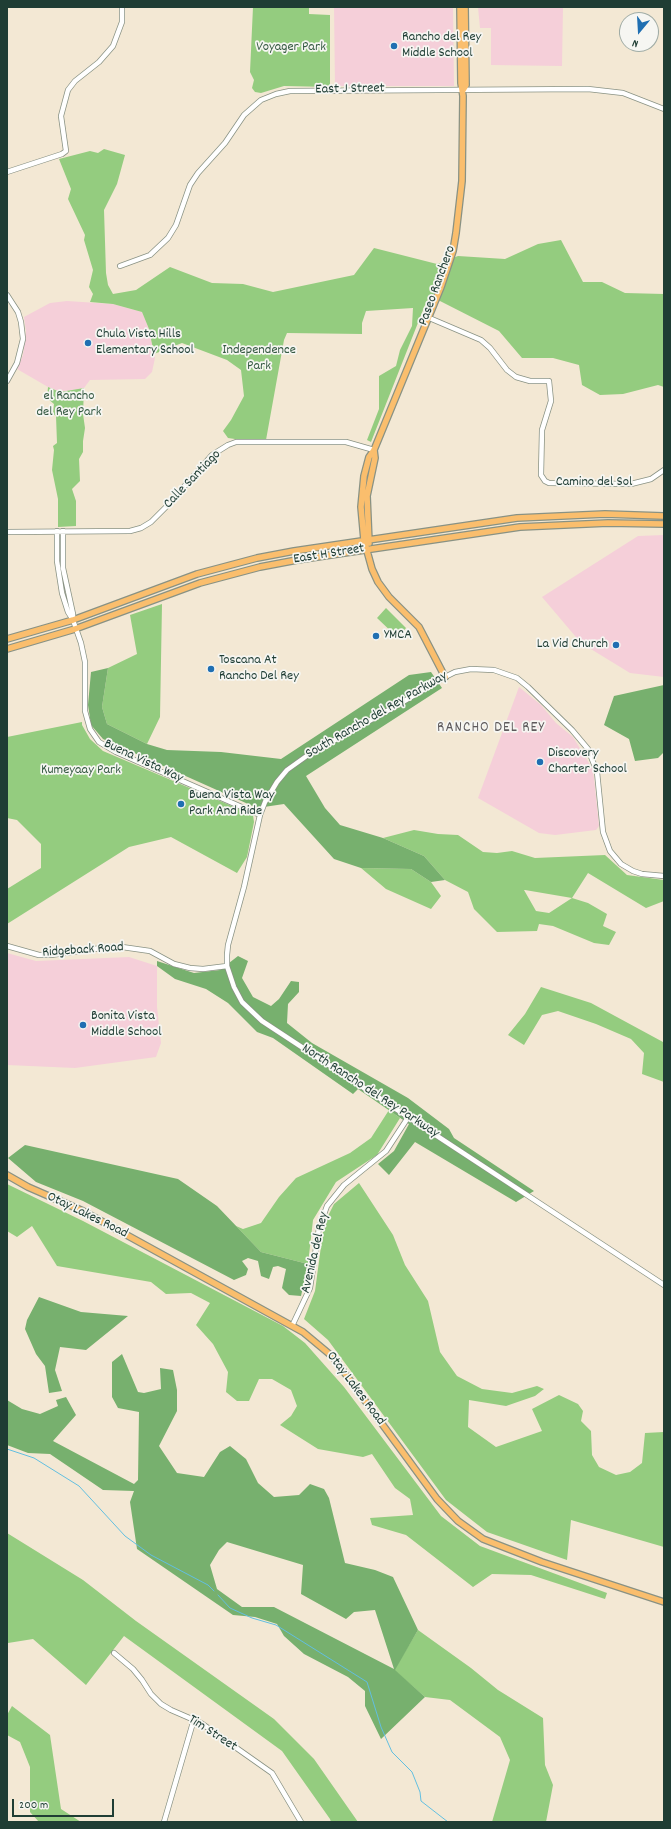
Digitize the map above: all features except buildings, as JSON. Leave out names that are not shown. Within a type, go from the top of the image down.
[{"type":"main road","name":"Paseo Ranchero","points":[[445,677],[419,627],[389,597],[378,582],[372,569],[367,550],[367,496],[375,458],[374,450],[441,287],[453,251],[460,213],[462,181],[463,90],[460,83],[460,7]]},
{"type":"main road","name":"Paseo Ranchero","points":[[463,90],[466,85],[466,7]]},
{"type":"main road","points":[[460,54],[464,50],[463,39],[466,29]]},
{"type":"main road","name":"East H Street","points":[[7,639],[73,620],[198,574],[224,566],[294,551],[478,523],[533,517],[605,514],[664,516]]},
{"type":"main road","name":"East H Street","points":[[7,649],[76,629],[200,582],[297,560],[520,527],[608,523],[664,524]]},
{"type":"main road","name":"Otay Lakes Road","points":[[7,1175],[28,1187],[83,1211],[292,1324],[321,1346],[333,1357],[436,1499],[467,1528],[483,1539],[498,1547],[664,1602]]},
{"type":"street","points":[[7,172],[62,154],[66,151],[61,116],[68,90],[75,81],[99,62],[113,46],[122,22],[122,7]]},
{"type":"street","name":"East J Street","points":[[120,266],[150,255],[168,238],[176,225],[194,179],[225,143],[244,115],[261,100],[276,94],[290,91],[588,89],[623,93],[664,109]]},
{"type":"street","points":[[7,295],[15,305],[20,318],[23,339],[17,363],[7,382]]},
{"type":"street","name":"Camino del Sol","points":[[428,317],[485,342],[504,368],[516,377],[530,381],[549,381],[551,401],[542,430],[542,476],[544,481],[552,483],[631,484],[651,479],[664,470]]},
{"type":"street","name":"Calle Santiago","points":[[63,531],[130,531],[144,526],[167,506],[212,455],[236,442],[346,442],[374,450]]},
{"type":"street","name":"Buena Vista Way","points":[[57,531],[57,561],[62,593],[68,612],[73,620],[81,642],[85,662],[86,721],[99,742],[116,752],[260,815]]},
{"type":"street","points":[[7,532],[63,531]]},
{"type":"street","name":"Buena Vista Way","points":[[63,531],[63,568],[73,620]]},
{"type":"street","name":"South Rancho del Rey Parkway","points":[[260,815],[265,802],[277,782],[294,764],[308,754],[455,672],[482,668],[516,678],[528,687],[572,730],[588,749],[597,772],[603,832],[612,855],[621,864],[633,871],[642,874],[664,876]]},
{"type":"street","name":"North Rancho del Rey Parkway","points":[[260,815],[244,887],[228,945],[227,966],[234,987],[242,1002],[252,1013],[311,1053],[664,1285]]},
{"type":"street","name":"Ridgeback Road","points":[[7,946],[24,952],[45,955],[122,947],[150,951],[174,964],[190,968],[203,969],[227,966]]},
{"type":"street","name":"Avenida del Rey","points":[[292,1324],[310,1288],[318,1228],[327,1206],[344,1185],[386,1151],[409,1116]]},
{"type":"street","name":"Tim Street","points":[[114,1653],[142,1680],[157,1700],[171,1710],[194,1719],[272,1773],[301,1822]]},
{"type":"street","points":[[164,1822],[194,1719]]},
{"type":"shaded area","name":"Rancho del Rey Middle School","points":[[334,7],[453,7],[454,86],[335,86]]},
{"type":"shaded area","points":[[478,7],[563,7],[562,66],[491,65],[491,28],[480,28]]},
{"type":"shaded area","name":"Chula Vista Hills Elementary School","points":[[67,301],[113,304],[142,312],[149,329],[155,358],[152,372],[145,379],[90,380],[84,388],[60,392],[48,387],[17,369],[23,355],[26,331],[24,317],[50,303]]},
{"type":"shaded area","points":[[664,535],[664,677],[630,673],[581,643],[542,597],[638,536]]},
{"type":"shaded area","name":"Discovery Charter School","points":[[519,687],[541,705],[556,723],[573,737],[592,768],[599,826],[596,830],[555,835],[539,833],[478,798]]},
{"type":"shaded area","name":"Bonita Vista Middle School","points":[[7,953],[36,961],[129,957],[157,966],[157,1007],[161,1043],[156,1057],[75,1068],[7,1065]]},
{"type":"green space","name":"Voyager Park","points":[[253,7],[309,7],[309,14],[330,15],[330,87],[284,86],[261,93],[255,92],[252,88],[254,80],[250,72]]},
{"type":"green space","name":"Independence Park","points":[[104,149],[125,155],[117,184],[104,210],[106,273],[108,285],[113,294],[136,290],[170,267],[212,283],[243,284],[273,292],[354,275],[374,248],[437,264],[458,256],[505,259],[538,244],[561,240],[583,282],[602,282],[625,293],[664,294],[664,387],[658,385],[623,394],[600,395],[582,385],[579,365],[553,358],[522,358],[499,331],[440,301],[425,305],[371,442],[367,440],[379,409],[379,376],[396,366],[400,350],[412,326],[413,308],[366,311],[362,323],[362,334],[287,333],[284,340],[266,440],[242,440],[228,438],[223,431],[231,420],[244,396],[241,370],[227,360],[182,343],[154,354],[149,329],[142,312],[113,304],[90,302],[93,294],[89,287],[93,270],[84,240],[85,235],[68,199],[71,189],[59,159],[90,151],[98,153]]},
{"type":"green space","name":"el Rancho del Rey Park","points":[[48,387],[60,392],[84,388],[83,414],[85,428],[83,452],[79,459],[80,481],[72,489],[76,501],[76,526],[58,527],[58,499],[52,470],[53,446],[57,443],[56,416],[53,414],[54,404],[47,398]]},
{"type":"green space","points":[[162,604],[160,717],[147,744],[107,724],[102,707],[108,668],[137,654],[130,615]]},
{"type":"green space","points":[[386,608],[406,628],[398,638],[377,618]]},
{"type":"green space","points":[[108,668],[102,707],[107,724],[147,744],[167,750],[221,752],[281,759],[409,675],[431,672],[442,688],[306,776],[325,808],[340,825],[383,838],[424,856],[445,880],[431,882],[411,869],[361,868],[334,859],[284,804],[257,808],[103,739],[91,725],[88,705],[91,672]]},
{"type":"green space","points":[[664,685],[664,752],[658,758],[635,761],[629,739],[604,725],[614,696]]},
{"type":"green space","name":"Kumeyaay Park","points":[[82,722],[82,725],[90,739],[103,751],[253,815],[254,822],[247,857],[237,873],[171,837],[129,847],[7,924],[7,889],[41,868],[41,844],[17,820],[7,818],[7,737]]},
{"type":"green space","points":[[414,830],[438,834],[458,835],[483,852],[497,853],[512,851],[535,858],[605,855],[627,875],[664,880],[664,901],[646,908],[588,873],[572,898],[588,903],[607,914],[603,926],[616,932],[609,945],[594,943],[553,926],[539,924],[537,931],[497,932],[474,909],[468,892],[445,880],[424,856],[383,838]],"holes":[[[524,890],[572,898],[549,913],[536,911]]]},
{"type":"green space","points":[[361,868],[411,869],[431,882],[441,896],[431,909],[386,889]]},
{"type":"green space","points":[[238,956],[248,961],[242,978],[253,997],[271,1006],[279,999],[291,981],[299,982],[299,992],[288,1004],[287,1023],[312,1043],[408,1098],[449,1129],[454,1138],[534,1191],[516,1202],[415,1142],[389,1175],[378,1164],[394,1151],[409,1124],[358,1089],[353,1094],[273,1038],[257,1032],[228,1003],[206,989],[175,979],[157,966],[157,961],[194,973],[220,970]]},
{"type":"green space","points":[[541,987],[591,1003],[663,1042],[664,1082],[642,1074],[644,1053],[631,1039],[596,1024],[558,1011],[542,1015],[524,1045],[508,1035],[525,1014]]},
{"type":"green space","points":[[389,1110],[400,1118],[377,1155],[336,1182],[313,1220],[308,1264],[261,1252],[236,1226],[243,1229],[261,1223],[279,1197],[296,1178],[350,1153],[371,1138]]},
{"type":"green space","points":[[25,1145],[178,1179],[217,1206],[261,1252],[308,1264],[301,1296],[289,1295],[282,1288],[286,1269],[278,1266],[273,1267],[269,1279],[261,1276],[258,1261],[248,1258],[242,1261],[248,1269],[246,1275],[234,1280],[83,1201],[36,1182],[8,1158]]},
{"type":"green space","points":[[359,1183],[393,1235],[405,1265],[428,1301],[440,1352],[457,1376],[482,1389],[512,1393],[537,1386],[544,1389],[535,1396],[506,1406],[469,1400],[468,1427],[496,1447],[542,1431],[532,1409],[559,1395],[578,1404],[583,1411],[581,1421],[591,1431],[592,1455],[599,1467],[616,1475],[630,1472],[642,1463],[645,1433],[664,1432],[664,1547],[571,1520],[567,1560],[487,1532],[446,1500],[328,1340],[304,1319],[315,1291],[324,1224],[334,1204]]},
{"type":"green space","points":[[7,1184],[83,1221],[283,1326],[305,1343],[344,1387],[441,1516],[480,1546],[607,1593],[605,1599],[531,1575],[492,1574],[473,1587],[406,1535],[372,1525],[370,1518],[413,1515],[410,1499],[395,1488],[372,1454],[363,1457],[318,1449],[280,1425],[291,1416],[297,1406],[291,1390],[272,1379],[259,1379],[249,1401],[237,1401],[226,1392],[228,1372],[213,1344],[196,1325],[210,1303],[191,1293],[166,1294],[151,1282],[57,1266],[32,1226],[17,1237],[7,1231]]},
{"type":"green space","points":[[39,1297],[81,1312],[128,1316],[86,1350],[60,1347],[55,1370],[62,1391],[49,1393],[45,1366],[36,1354],[25,1329],[27,1320]]},
{"type":"green space","points":[[122,1354],[138,1392],[144,1393],[161,1389],[160,1368],[173,1370],[177,1390],[177,1411],[159,1446],[177,1473],[204,1477],[220,1452],[230,1446],[246,1459],[258,1483],[274,1497],[299,1495],[310,1484],[324,1489],[329,1498],[345,1563],[375,1570],[393,1577],[418,1630],[395,1670],[425,1697],[381,1739],[365,1706],[365,1691],[348,1677],[304,1654],[284,1636],[277,1624],[255,1617],[233,1615],[137,1549],[130,1502],[134,1491],[103,1490],[50,1454],[28,1453],[7,1445],[7,1400],[22,1409],[40,1414],[58,1406],[56,1400],[66,1397],[76,1415],[53,1441],[134,1484],[138,1480],[139,1412],[118,1408],[112,1397],[112,1362]],"holes":[[[227,1542],[303,1565],[301,1594],[346,1619],[354,1612],[375,1610],[394,1669],[274,1607],[242,1607],[217,1589],[210,1565],[219,1550]]]},
{"type":"green space","points":[[7,1533],[83,1580],[136,1621],[274,1719],[314,1759],[358,1822],[331,1822],[282,1751],[124,1636],[86,1685],[33,1639],[8,1643]]},
{"type":"green space","points":[[418,1630],[471,1668],[498,1690],[543,1718],[545,1765],[553,1785],[546,1822],[492,1822],[510,1760],[500,1737],[450,1700],[425,1697],[394,1670]]},
{"type":"green space","points":[[12,1706],[50,1735],[61,1809],[81,1822],[39,1822],[30,1812],[30,1767],[20,1742],[7,1735],[7,1715]]},
{"type":"waterway","points":[[7,1449],[34,1458],[79,1486],[125,1536],[151,1555],[208,1585],[214,1591]]},
{"type":"waterway","points":[[218,1595],[230,1608],[252,1618],[276,1625],[367,1682],[381,1727],[392,1752],[412,1772],[420,1792],[421,1801],[448,1822]]},
{"type":"place","name":"Rancho del Rey Middle School","points":[[394,46]]},
{"type":"place","name":"Chula Vista Hills Elementary School","points":[[88,343]]},
{"type":"place","name":"YMCA","points":[[376,636]]},
{"type":"place","name":"La Vid Church","points":[[616,645]]},
{"type":"place","name":"Toscana At Rancho Del Rey","points":[[211,669]]},
{"type":"place","name":"Discovery Charter School","points":[[540,762]]},
{"type":"place","name":"Buena Vista Way Park And Ride","points":[[181,804]]},
{"type":"place","name":"Bonita Vista Middle School","points":[[83,1025]]},
{"type":"district","name":"RANCHO DEL REY","points":[[491,729]]}]
